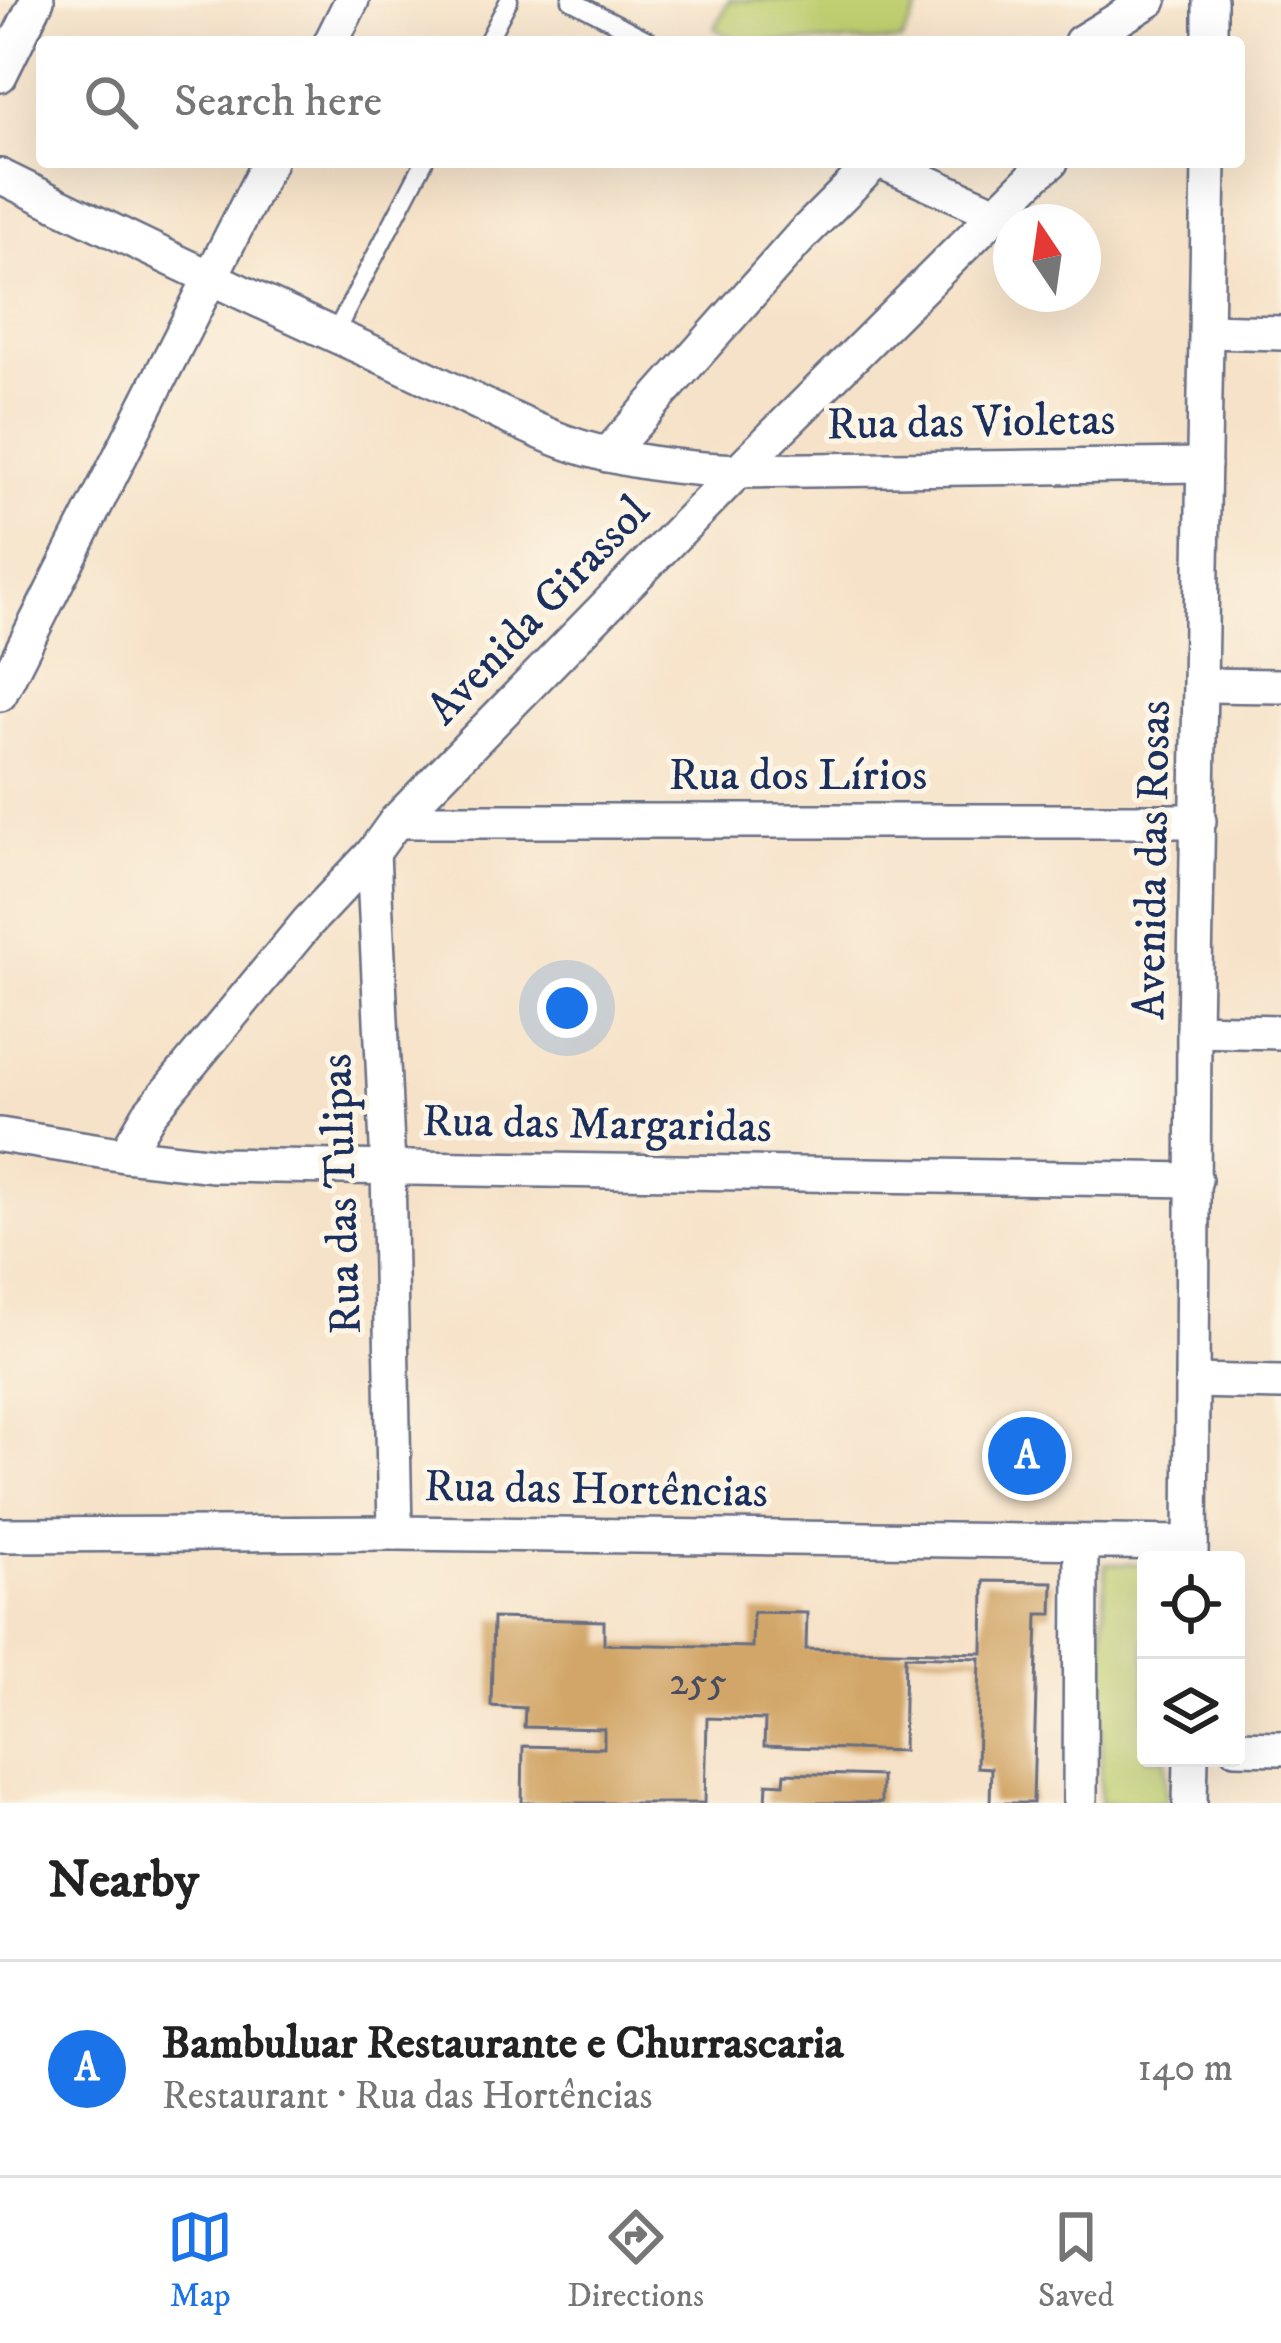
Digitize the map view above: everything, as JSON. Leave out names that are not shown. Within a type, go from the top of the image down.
[{"type":"street","points":[[0,75],[37,0]]},
{"type":"street","points":[[334,36],[352,0]]},
{"type":"street","points":[[1091,36],[1150,0]]},
{"type":"street","points":[[1210,0],[1210,36]]},
{"type":"street","points":[[0,694],[266,168]]},
{"type":"street","points":[[607,455],[803,234],[873,168]]},
{"type":"street","points":[[893,168],[993,212]]},
{"type":"street","name":"Avenida Girassol","points":[[1005,204],[1043,168]]},
{"type":"street","name":"Avenida das Rosas","points":[[1191,1551],[1194,1030],[1209,168]]},
{"type":"street","name":"Rua das Violetas","points":[[0,176],[545,435],[607,455],[690,469],[738,471],[1204,465]]},
{"type":"street","name":"Avenida Girassol","points":[[124,1155],[149,1114],[396,821],[993,216]]},
{"type":"street","points":[[1208,332],[1281,333]]},
{"type":"street","points":[[1202,685],[1281,686]]},
{"type":"street","name":"Rua dos Lírios","points":[[396,821],[1199,821]]},
{"type":"street","name":"Rua das Tulipas","points":[[373,853],[388,1167],[395,1533]]},
{"type":"street","points":[[1194,1030],[1281,1032]]},
{"type":"street","name":"Rua das Margaridas","points":[[0,1135],[214,1165],[1195,1180]]},
{"type":"street","points":[[1192,1381],[1281,1383]]},
{"type":"street","name":"Rua das Hortências","points":[[0,1535],[395,1533],[1082,1542],[1180,1551]]},
{"type":"street","points":[[1081,1803],[1082,1542]]},
{"type":"street","points":[[1245,1747],[1281,1748]]},
{"type":"street","points":[[1190,1803],[1191,1767]]},
{"type":"lane","points":[[490,36],[509,0]]},
{"type":"lane","points":[[571,0],[640,36]]},
{"type":"lane","points":[[334,335],[421,168]]},
{"type":"green space","points":[[729,0],[923,0],[904,36],[728,36],[715,29]]},
{"type":"green space","points":[[1105,1564],[1137,1564],[1137,1767],[1166,1767],[1166,1803],[1100,1803]]},
{"type":"building","points":[[984,1581],[1053,1582],[1052,1614],[1038,1614],[1033,1803],[990,1803],[991,1768],[977,1767],[980,1658],[905,1656],[903,1751],[764,1746],[765,1720],[707,1718],[705,1803],[522,1803],[523,1746],[604,1748],[604,1729],[524,1727],[525,1708],[491,1706],[493,1618],[604,1621],[604,1644],[752,1647],[753,1612],[807,1613],[806,1649],[983,1653]]},
{"type":"building","points":[[785,1773],[881,1776],[881,1803],[766,1803],[767,1783],[784,1784]]},
{"type":"place","name":"Bambuluar Restaurante e Churrascaria","points":[[1027,1456]]}]
